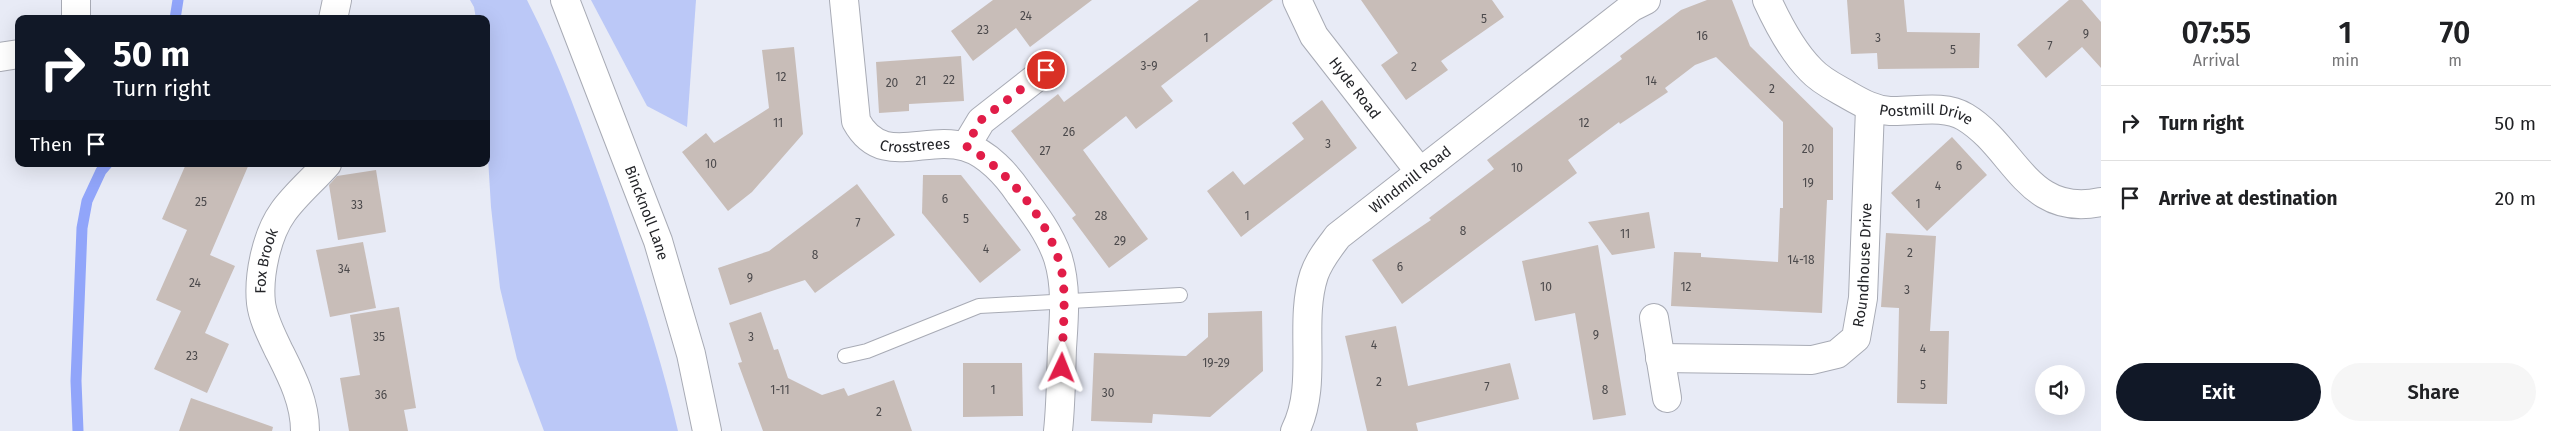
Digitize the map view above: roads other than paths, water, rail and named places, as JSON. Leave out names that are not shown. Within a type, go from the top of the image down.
[{"type":"street","points":[[76,0],[76,15]]},
{"type":"street","points":[[334,15],[337,0]]},
{"type":"street","name":"Bincknoll Lane","points":[[565,0],[658,240],[691,354],[707,431]]},
{"type":"street","name":"Crosstrees","points":[[844,0],[856,121],[862,133],[876,143],[892,148],[946,144],[966,146],[986,158],[1000,170],[1016,188],[1042,226],[1058,259],[1065,303],[1058,431]]},
{"type":"street","name":"Hyde Road","points":[[1297,0],[1314,36],[1420,172]]},
{"type":"street","name":"Windmill Road","points":[[1295,431],[1301,417],[1305,387],[1309,298],[1314,275],[1323,256],[1338,236],[1632,7],[1646,0]]},
{"type":"street","name":"Postmill Drive","points":[[1767,0],[1791,45],[1811,71],[1870,108],[1890,111],[1948,111],[1964,116],[1978,126],[2010,163],[2043,193],[2072,205],[2101,202]]},
{"type":"street","points":[[0,57],[15,55]]},
{"type":"street","points":[[966,146],[981,120],[1046,70]]},
{"type":"street","name":"Roundhouse Drive","points":[[1660,358],[1812,360],[1836,354],[1856,338],[1863,298],[1870,108]]},
{"type":"street","name":"Fox Brook","points":[[306,431],[305,414],[268,329],[261,302],[264,263],[271,231],[284,210],[323,167]]},
{"type":"street","points":[[1654,318],[1667,398]]},
{"type":"lane","points":[[845,356],[876,348],[979,306],[1180,296]]},
{"type":"waterway","points":[[176,15],[178,0]]},
{"type":"waterway","points":[[78,431],[76,381],[82,228],[87,201],[104,167]]}]
